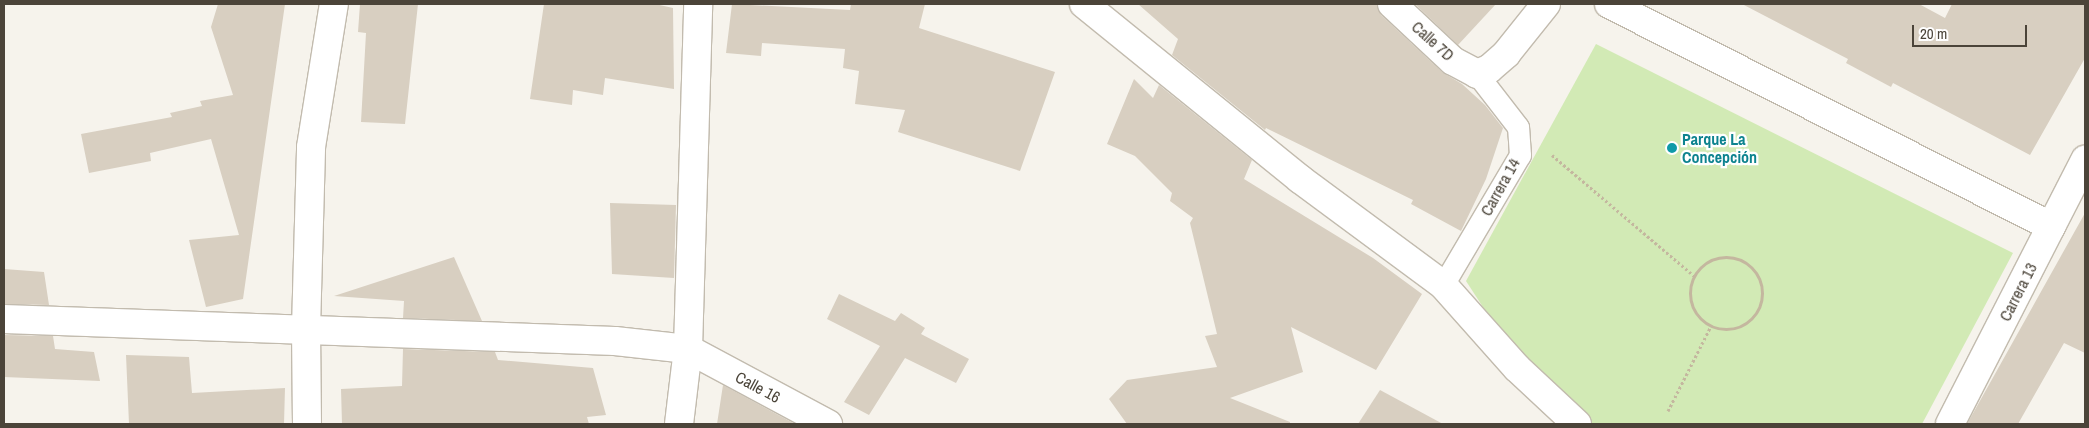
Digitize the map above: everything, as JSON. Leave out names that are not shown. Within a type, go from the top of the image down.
[{"type":"street","points":[[308,424],[306,329],[311,147],[334,4]]},
{"type":"street","points":[[679,424],[688,349],[698,4]]},
{"type":"street","points":[[1084,4],[1300,179],[1443,285],[1517,368],[1577,424]]},
{"type":"street","name":"Calle 7D","points":[[1392,4],[1454,61],[1477,74]]},
{"type":"street","points":[[1477,74],[1489,70],[1506,54],[1546,4]]},
{"type":"street","points":[[1609,4],[2052,226]]},
{"type":"street","name":"Carrera 13","points":[[1950,424],[2085,160]]},
{"type":"street","points":[[4,319],[615,341],[688,349]]},
{"type":"street","name":"Calle 16","points":[[688,349],[828,424]]},
{"type":"lane","points":[[1477,74],[1518,128]]},
{"type":"lane","name":"Carrera 14","points":[[1443,285],[1520,155],[1518,128]]},
{"type":"path","points":[[1518,128],[1694,276]]},
{"type":"path","points":[[1724,257],[1747,262],[1761,282],[1763,294],[1754,316],[1735,328],[1711,326],[1701,319],[1692,304],[1690,287],[1694,276],[1712,259],[1724,257]]},
{"type":"path","points":[[1668,411],[1711,326]]},
{"type":"green space","name":"Parque La Concepción","points":[[1596,44],[2013,253],[1922,424],[1581,424],[1531,381],[1466,281]]},
{"type":"building","points":[[218,4],[285,4],[243,299],[206,307],[189,240],[239,235],[211,139],[150,153],[151,161],[89,173],[81,134],[172,117],[170,113],[202,106],[200,101],[233,95],[211,27]]},
{"type":"building","points":[[360,4],[418,4],[405,124],[361,122],[366,33],[358,32]]},
{"type":"building","points":[[544,4],[655,4],[673,8],[674,89],[605,78],[603,95],[573,90],[572,105],[530,99]]},
{"type":"building","points":[[732,4],[850,10],[851,4],[925,4],[919,28],[1055,72],[1020,171],[898,132],[905,110],[855,104],[859,71],[843,68],[845,49],[762,43],[761,56],[726,53]]},
{"type":"building","points":[[1138,4],[1377,4],[1381,15],[1442,72],[1462,84],[1485,105],[1503,128],[1486,179],[1461,231],[1411,204],[1413,200],[1266,128],[1265,130],[1172,55],[1178,39]]},
{"type":"building","points":[[1415,4],[1496,4],[1458,45]]},
{"type":"building","points":[[1742,4],[1919,4],[1945,18],[1952,4],[2085,4],[2085,58],[2030,155],[1893,83],[1891,87],[1846,63],[1848,59]]},
{"type":"building","points":[[1134,79],[1153,98],[1159,85],[1252,160],[1244,179],[1373,258],[1422,294],[1376,370],[1291,327],[1303,372],[1230,398],[1290,422],[1290,424],[1127,424],[1109,399],[1127,380],[1217,367],[1205,336],[1217,334],[1190,223],[1193,218],[1170,201],[1172,193],[1135,156],[1107,144]]},
{"type":"building","points":[[610,203],[676,205],[674,278],[612,274]]},
{"type":"building","points":[[2085,213],[2085,353],[2064,343],[2018,424],[1967,424]]},
{"type":"building","points":[[454,257],[482,321],[403,318],[404,301],[334,296]]},
{"type":"building","points":[[4,269],[44,272],[49,305],[4,304]]},
{"type":"building","points":[[839,294],[895,321],[901,313],[925,328],[921,334],[969,359],[956,383],[905,358],[869,415],[844,402],[880,346],[827,319]]},
{"type":"building","points":[[4,335],[53,336],[55,349],[94,352],[100,381],[4,377]]},
{"type":"building","points":[[403,349],[495,352],[498,360],[593,368],[606,415],[587,417],[589,424],[342,424],[341,389],[402,386]]},
{"type":"building","points":[[126,355],[189,357],[192,393],[285,388],[284,424],[129,424]]},
{"type":"building","points":[[723,385],[795,424],[717,424]]},
{"type":"building","points":[[1380,390],[1443,424],[1358,424]]},
{"type":"place","name":"Parque La Concepción","points":[[1672,148]]}]
